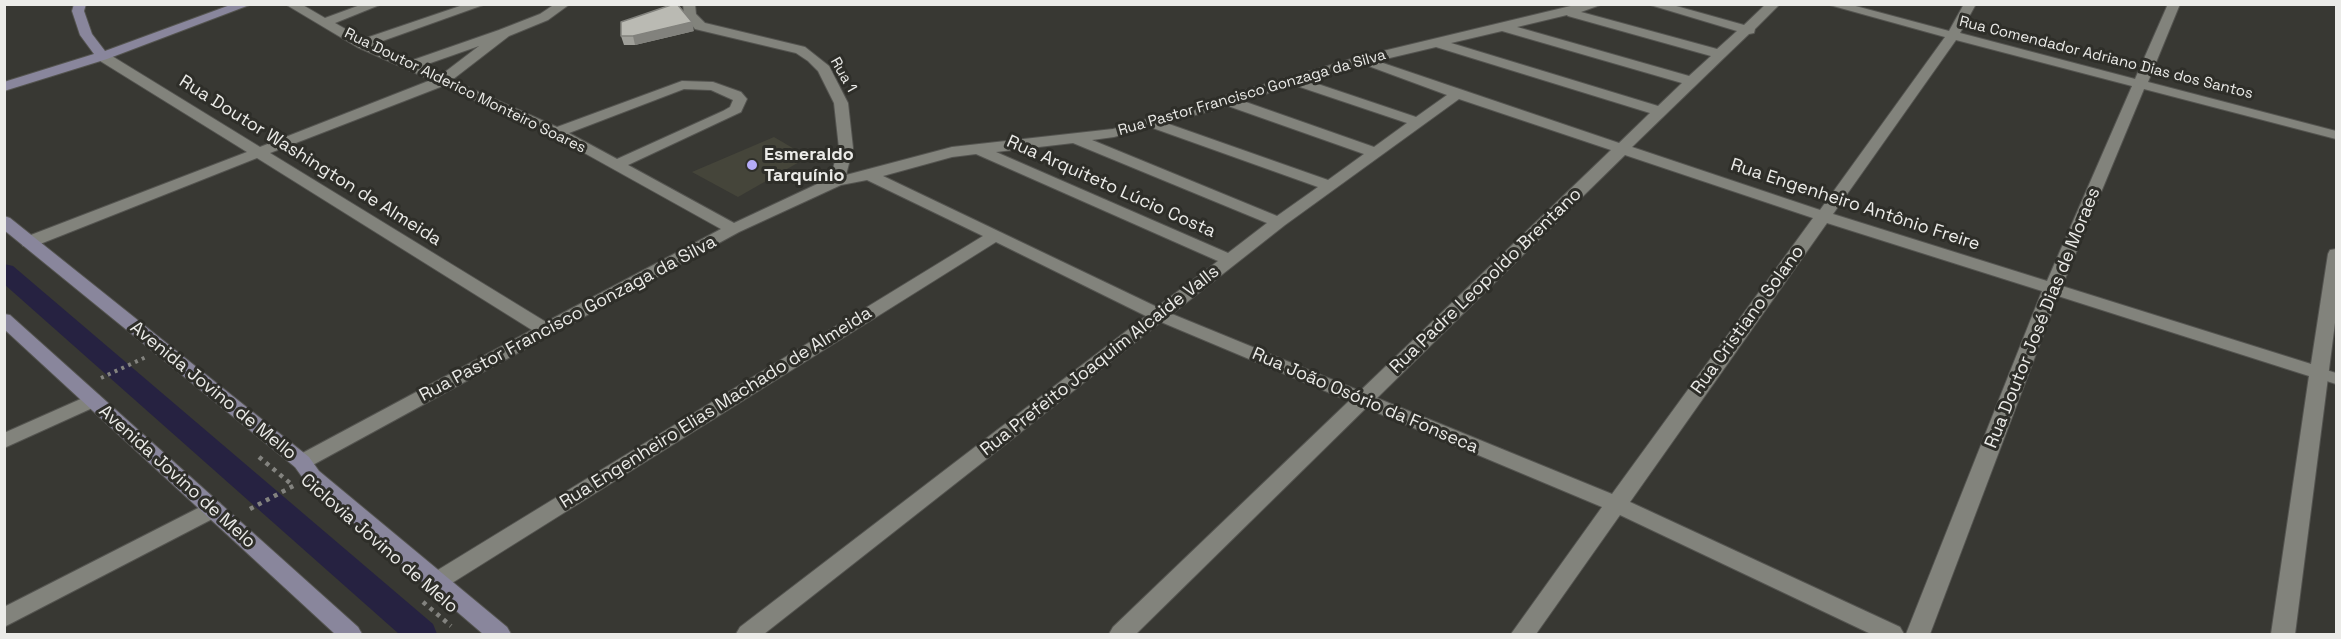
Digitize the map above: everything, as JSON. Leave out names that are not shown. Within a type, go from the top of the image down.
[{"type":"main road","name":"Rua Doutor Washington de Almeida","points":[[80,4],[78,11],[86,35],[102,56]]},
{"type":"main road","points":[[4,87],[102,56],[246,4]]},
{"type":"main road","name":"Avenida Jovino de Mello","points":[[4,221],[302,462],[312,476],[499,634]]},
{"type":"main road","name":"Avenida Jovino de Melo","points":[[4,319],[350,634]]},
{"type":"street","name":"Rua Doutor Alderico Monteiro Soares","points":[[291,4],[362,44],[557,132],[733,229]]},
{"type":"street","points":[[324,23],[376,4]]},
{"type":"street","points":[[362,44],[480,4]]},
{"type":"street","points":[[411,65],[504,33],[544,16],[564,4]]},
{"type":"street","name":"Rua 1","points":[[689,4],[690,15],[700,26],[800,50],[813,57],[824,69],[842,103],[846,148],[837,181]]},
{"type":"street","name":"Rua Pastor Francisco Gonzaga da Silva","points":[[869,175],[913,160],[977,149],[1076,139],[1152,123],[1363,60],[1597,4]]},
{"type":"street","points":[[1653,4],[1749,30]]},
{"type":"street","name":"Rua Comendador Adriano Dias dos Santos","points":[[1832,4],[1952,37],[2140,82],[2337,135]]},
{"type":"street","name":"Rua Doutor José Dias de Moraes","points":[[1918,634],[2052,289],[2174,4]]},
{"type":"street","name":"Rua Padre Leopoldo Brentano","points":[[1121,634],[1720,54],[1749,30],[1769,5]]},
{"type":"street","name":"Rua Cristiano Solano","points":[[1523,634],[1952,37],[1967,5]]},
{"type":"street","points":[[1570,12],[1720,54]]},
{"type":"street","points":[[1505,27],[1693,81]]},
{"type":"street","points":[[29,242],[442,81],[504,33]]},
{"type":"street","points":[[1437,43],[1662,112]]},
{"type":"street","name":"Rua Doutor Washington de Almeida","points":[[102,56],[547,331]]},
{"type":"street","name":"Rua Engenheiro Antônio Freire","points":[[1363,60],[1457,94],[1823,216],[2328,376]]},
{"type":"street","points":[[1295,81],[1418,122]]},
{"type":"street","points":[[557,132],[682,85],[713,86],[736,95],[740,99],[739,105],[728,114],[616,165]]},
{"type":"street","name":"Rua Prefeito Joaquim Alcaide Valls","points":[[748,634],[1278,222],[1457,94]]},
{"type":"street","points":[[1229,101],[1374,152]]},
{"type":"street","points":[[1152,123],[1328,185]]},
{"type":"street","points":[[1076,139],[1278,222]]},
{"type":"street","name":"Rua Arquiteto Lúcio Costa","points":[[977,149],[1230,260]]},
{"type":"street","points":[[837,181],[869,175]]},
{"type":"street","name":"Rua João Osório da Fonseca","points":[[869,175],[1159,315],[1617,505],[1892,634]]},
{"type":"street","name":"Rua Pastor Francisco Gonzaga da Silva","points":[[302,462],[733,229],[837,181]]},
{"type":"street","name":"Rua Engenheiro Elias Machado de Almeida","points":[[436,582],[996,235]]},
{"type":"street","points":[[2283,634],[2328,376],[2337,254]]},
{"type":"street","points":[[4,441],[92,400]]},
{"type":"street","points":[[4,618],[212,509]]},
{"type":"path","points":[[101,378],[145,360],[138,356]]},
{"type":"path","name":"Ciclovia Jovino de Melo","points":[[250,509],[295,486],[252,451]]},
{"type":"path","name":"Ciclovia Jovino de Melo","points":[[416,595],[454,629]]},
{"type":"shaded area","name":"Esmeraldo Tarquínio","points":[[774,137],[808,157],[738,197],[692,172]]},
{"type":"building","points":[[677,4],[692,22],[633,36],[621,36],[621,22]]},
{"type":"waterway","points":[[4,271],[421,634]]},
{"type":"place","name":"Esmeraldo Tarquínio","points":[[752,165]]}]
